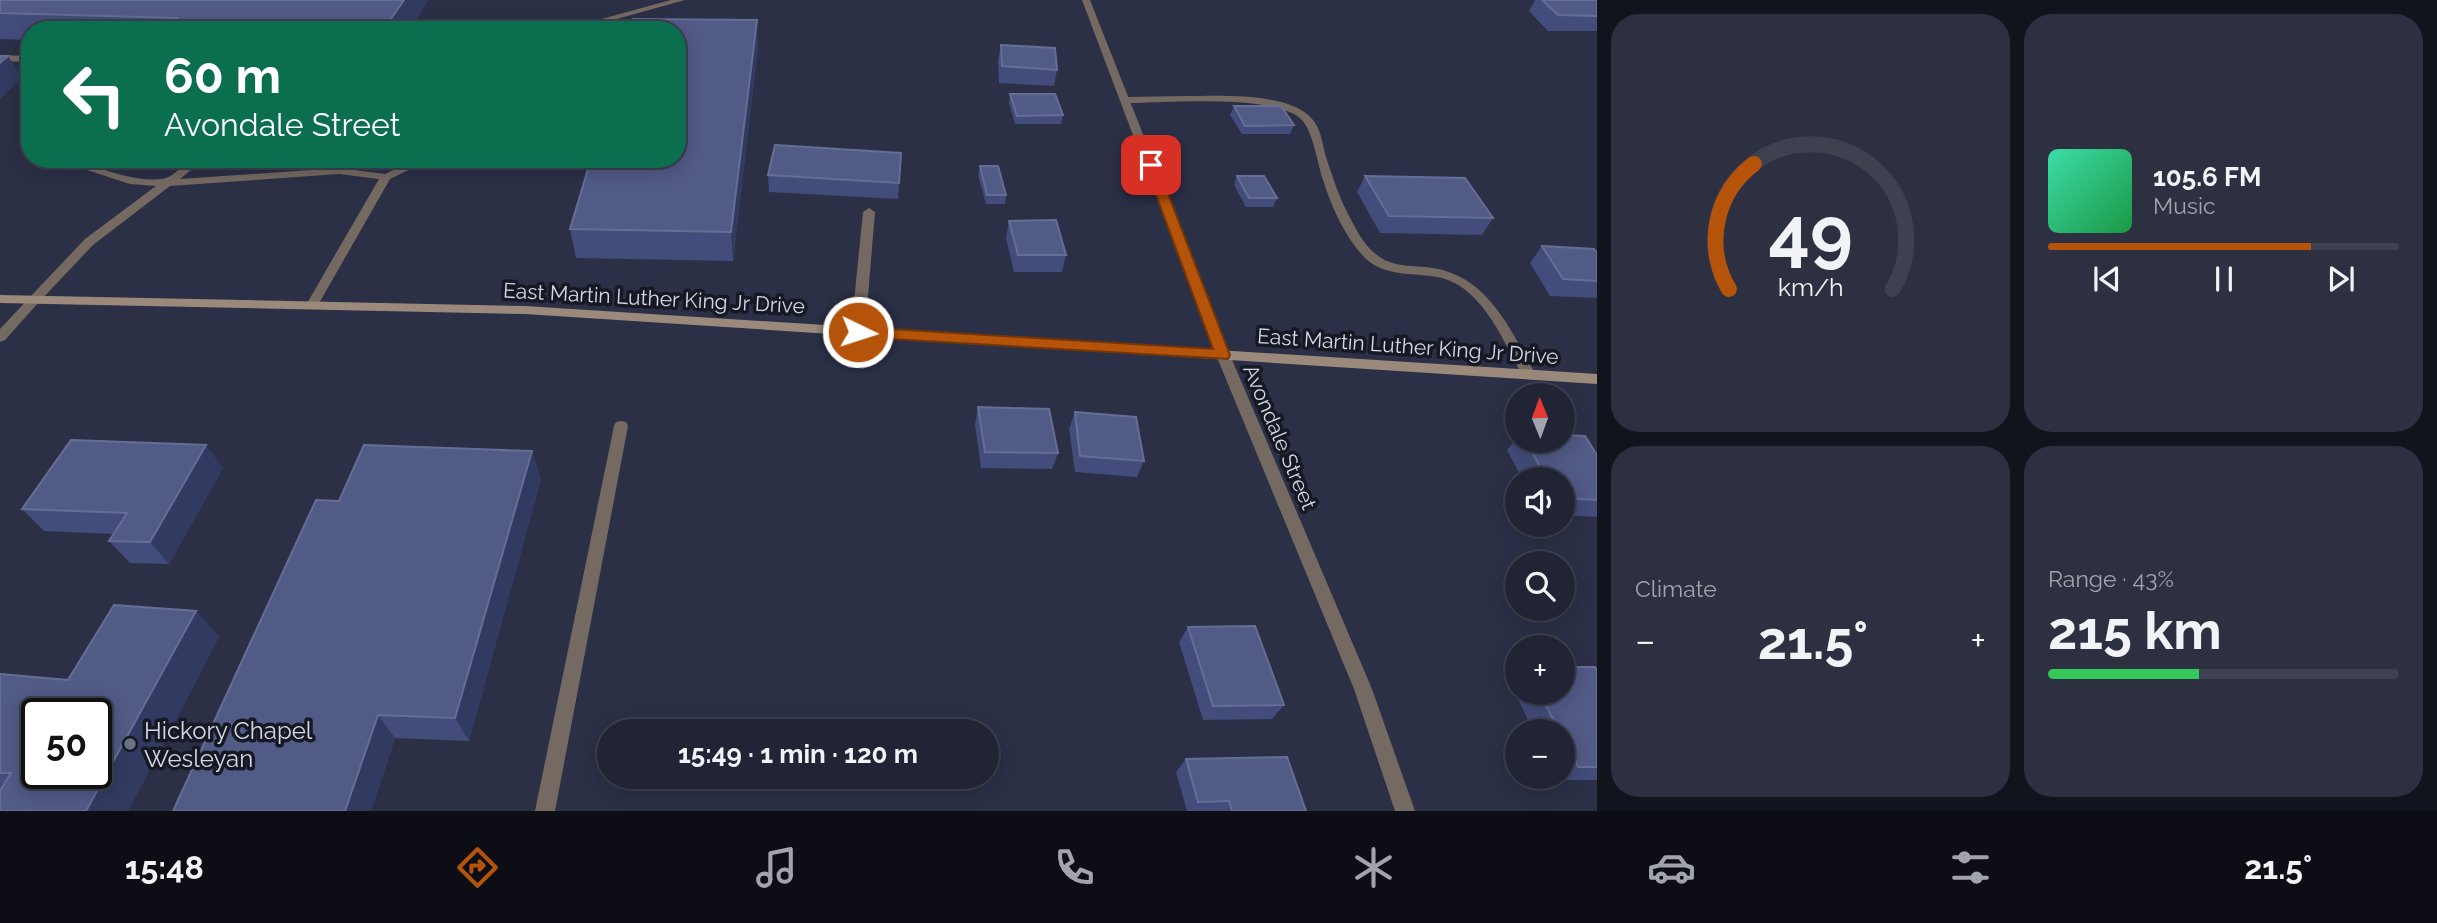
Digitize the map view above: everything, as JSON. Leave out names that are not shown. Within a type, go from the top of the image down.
[{"type":"main road","name":"East Martin Luther King Jr Drive","points":[[0,299],[525,310],[1597,379]]},
{"type":"street","points":[[602,21],[681,0]]},
{"type":"street","name":"Avondale Street","points":[[1086,0],[1223,355],[1363,689],[1405,811]]},
{"type":"street","points":[[0,58],[21,59]]},
{"type":"street","points":[[1125,100],[1235,101],[1293,109],[1310,121],[1343,216],[1370,257],[1392,267],[1440,273],[1468,287],[1488,306],[1529,375]]},
{"type":"street","points":[[88,168],[134,182],[168,183],[339,171],[386,177],[406,168]]},
{"type":"street","points":[[0,337],[89,242],[187,168]]},
{"type":"street","points":[[312,305],[386,177]]},
{"type":"street","points":[[858,332],[869,212]]},
{"type":"street","points":[[545,811],[621,426]]},
{"type":"building","points":[[0,0],[404,0],[389,21],[174,21],[177,18],[0,13]]},
{"type":"building","points":[[1542,0],[1597,0],[1597,16],[1558,15]]},
{"type":"building","points":[[757,20],[731,232],[570,229],[588,168],[686,168],[686,21],[632,21]]},
{"type":"building","points":[[1001,45],[1055,48],[1057,70],[1002,66]]},
{"type":"building","points":[[1010,94],[1055,94],[1063,115],[1017,116]]},
{"type":"building","points":[[1234,106],[1281,106],[1294,125],[1245,126]]},
{"type":"building","points":[[775,145],[901,153],[899,183],[768,175]]},
{"type":"building","points":[[980,166],[998,166],[1006,195],[987,195]]},
{"type":"building","points":[[1237,176],[1264,176],[1277,198],[1249,198]]},
{"type":"building","points":[[1365,176],[1465,178],[1493,218],[1389,216]]},
{"type":"building","points":[[1056,220],[1066,255],[1018,255],[1009,221]]},
{"type":"building","points":[[1542,246],[1594,249],[1597,253],[1597,281],[1563,279]]},
{"type":"building","points":[[978,407],[1049,409],[1058,453],[985,452]]},
{"type":"building","points":[[1075,412],[1136,417],[1144,461],[1080,456]]},
{"type":"building","points":[[1575,436],[1585,436],[1597,455],[1597,500],[1575,499],[1575,467],[1540,467],[1532,453],[1575,453]]},
{"type":"building","points":[[71,440],[206,445],[150,542],[109,541],[127,513],[22,509]]},
{"type":"building","points":[[364,445],[532,451],[455,718],[378,715],[345,811],[173,811],[316,500],[339,501]]},
{"type":"building","points":[[114,605],[196,611],[112,764],[112,698],[21,698],[21,789],[98,789],[86,811],[0,811],[0,791],[11,773],[0,773],[0,674],[68,680]]},
{"type":"building","points":[[1255,626],[1284,705],[1213,706],[1188,627]]},
{"type":"building","points":[[1575,667],[1595,667],[1597,767],[1578,767],[1575,761],[1575,719],[1553,719],[1545,705],[1575,705]]},
{"type":"building","points":[[1287,757],[1306,811],[1232,811],[1229,801],[1198,802],[1186,759]]},
{"type":"place","name":"Hickory Chapel Wesleyan","points":[[130,744]]},
{"type":"route","points":[[858,332],[1223,355],[1151,165]]}]
